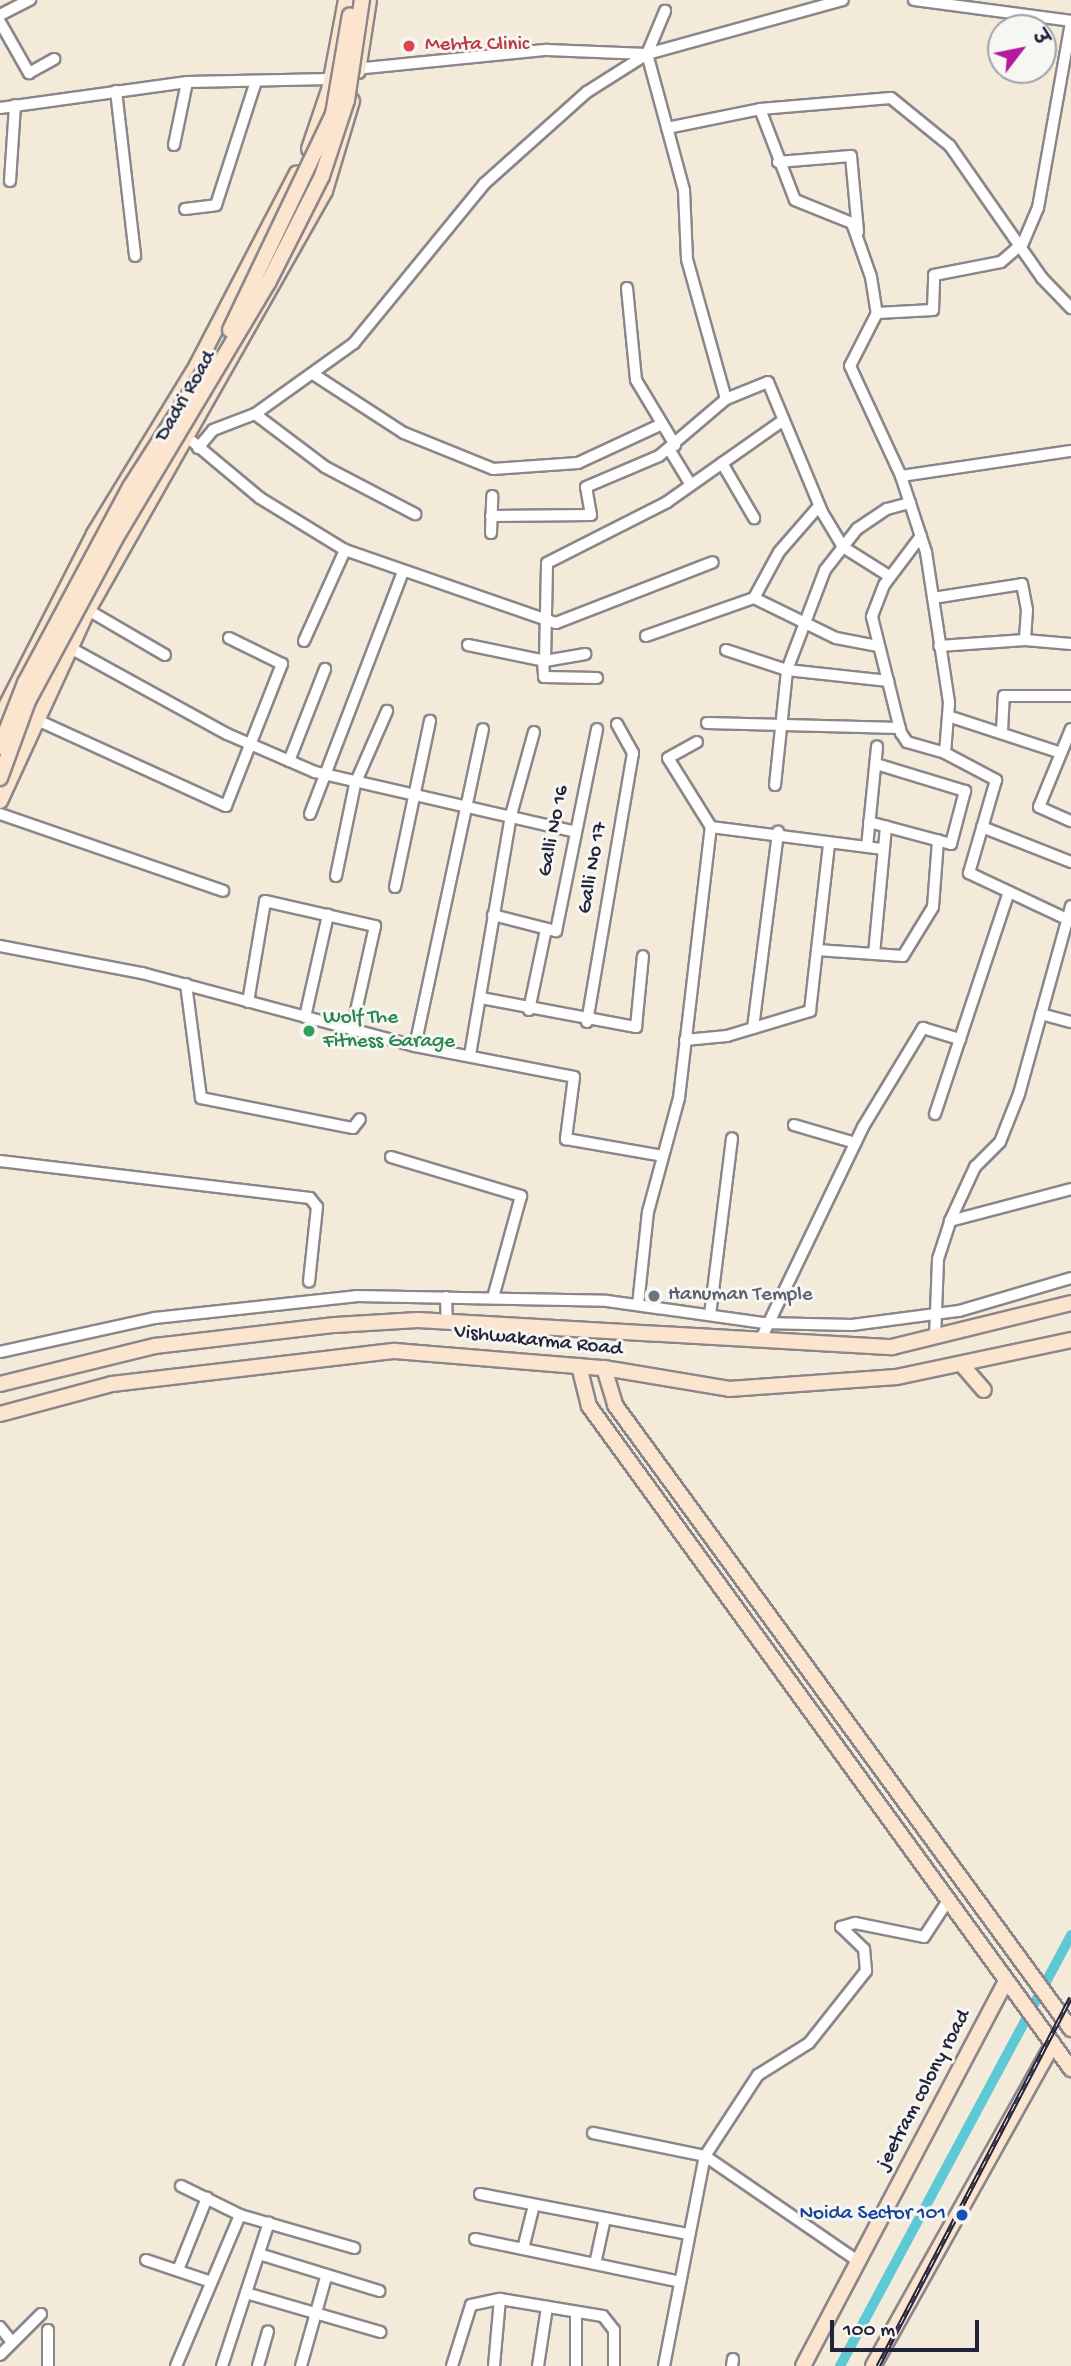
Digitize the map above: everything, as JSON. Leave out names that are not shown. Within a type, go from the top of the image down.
[{"type":"street","points":[[0,15],[30,0]]},
{"type":"street","name":"Dadri Road","points":[[0,718],[44,633],[292,185],[315,137],[332,73],[346,0]]},
{"type":"street","points":[[0,747],[25,683],[130,487],[230,330],[304,183],[333,114],[352,0]]},
{"type":"street","points":[[0,778],[35,688],[268,283],[322,176],[347,100],[362,0]]},
{"type":"street","name":"Dadri Road","points":[[0,801],[35,719],[88,610],[192,442],[201,416],[324,191],[358,69],[369,0]]},
{"type":"street","points":[[713,562],[556,623],[547,621],[345,550],[271,506],[192,442],[213,430],[255,414],[313,374],[384,312],[484,184],[586,92],[647,54],[843,0]]},
{"type":"street","points":[[877,313],[933,310],[934,275],[1002,262],[1023,243],[1038,208],[1071,21],[914,0]]},
{"type":"street","points":[[665,12],[647,54],[684,190],[687,259],[726,399]]},
{"type":"street","points":[[0,22],[29,73],[54,58]]},
{"type":"street","points":[[0,108],[187,82],[255,84],[358,69],[547,50],[647,54]]},
{"type":"street","points":[[174,145],[187,82]]},
{"type":"street","points":[[185,209],[216,205],[255,84]]},
{"type":"street","points":[[116,91],[135,256]]},
{"type":"street","points":[[667,128],[760,109],[891,98],[950,146],[1023,243],[1041,278],[1071,308]]},
{"type":"street","points":[[10,181],[15,105]]},
{"type":"street","points":[[760,109],[778,162],[800,205],[839,214],[858,233]]},
{"type":"street","points":[[778,162],[851,156],[858,233],[877,313],[850,366],[901,476],[921,536],[933,598],[948,716],[945,753]]},
{"type":"street","points":[[627,288],[636,380],[662,424],[691,485]]},
{"type":"street","points":[[313,374],[404,433],[493,469],[578,464],[662,424]]},
{"type":"street","points":[[491,516],[591,514],[586,487],[672,447],[726,399],[768,381],[781,422],[819,506],[844,547],[890,576]]},
{"type":"street","points":[[173,399],[201,416]]},
{"type":"street","points":[[255,414],[325,467],[415,514]]},
{"type":"street","points":[[597,678],[544,677],[547,563],[691,485],[781,422]]},
{"type":"street","points":[[901,476],[1071,451]]},
{"type":"street","points":[[722,463],[754,518]]},
{"type":"street","points":[[491,533],[492,496]]},
{"type":"street","points":[[775,785],[778,724],[787,670],[825,570],[844,547],[887,509],[910,503]]},
{"type":"street","points":[[646,636],[754,598],[779,552],[819,506]]},
{"type":"street","points":[[921,536],[890,576],[872,617],[900,728],[907,742],[945,753],[996,780],[969,873],[1069,921]]},
{"type":"street","points":[[304,641],[345,550]]},
{"type":"street","points":[[310,814],[403,572]]},
{"type":"street","points":[[933,598],[1023,584],[1025,640]]},
{"type":"street","points":[[754,598],[836,638],[878,646]]},
{"type":"street","points":[[88,610],[165,655]]},
{"type":"street","points":[[44,633],[252,745],[323,775],[355,784],[467,804],[573,831]]},
{"type":"street","points":[[35,719],[226,806],[282,664],[229,638]]},
{"type":"street","points":[[940,646],[1025,640],[1071,644]]},
{"type":"street","points":[[468,645],[544,661],[585,654]]},
{"type":"street","points":[[726,650],[787,670],[888,681]]},
{"type":"street","points":[[289,761],[325,669]]},
{"type":"street","points":[[1002,731],[1004,696],[1071,696]]},
{"type":"street","points":[[336,876],[355,784],[387,711]]},
{"type":"street","points":[[948,716],[1002,731],[1061,753]]},
{"type":"street","points":[[395,887],[430,721]]},
{"type":"street","points":[[707,723],[900,728]]},
{"type":"street","name":"Galli No 17","points":[[587,1022],[633,753],[617,724]]},
{"type":"street","points":[[415,1046],[483,729]]},
{"type":"street","name":"Galli No 16","points":[[546,929],[556,930],[573,831],[597,729]]},
{"type":"street","points":[[1071,729],[1040,807],[1071,821]]},
{"type":"street","points":[[470,1055],[511,815],[534,732]]},
{"type":"street","points":[[638,1305],[648,1212],[663,1156],[685,1040],[711,827],[668,758],[697,743]]},
{"type":"street","points":[[867,847],[877,746]]},
{"type":"street","points":[[870,822],[951,844],[965,791],[876,764]]},
{"type":"street","points":[[0,814],[223,891]]},
{"type":"street","points":[[711,827],[778,832],[829,844],[882,849]]},
{"type":"street","points":[[874,954],[886,827]]},
{"type":"street","points":[[982,827],[1071,862]]},
{"type":"street","points":[[752,1028],[778,832]]},
{"type":"street","points":[[817,950],[903,956],[933,907],[938,840]]},
{"type":"street","points":[[685,1040],[752,1028],[810,1011],[829,844]]},
{"type":"street","points":[[935,1114],[1009,892]]},
{"type":"street","points":[[248,1002],[265,901],[375,926],[352,1029]]},
{"type":"street","points":[[934,1338],[933,1315],[950,1221],[975,1167],[1000,1142],[1069,921],[1071,906]]},
{"type":"street","points":[[305,1017],[328,915]]},
{"type":"street","points":[[493,915],[546,929],[529,1010]]},
{"type":"street","points":[[0,946],[187,984],[415,1046],[574,1077],[566,1139],[663,1156]]},
{"type":"street","points":[[481,998],[587,1022],[636,1027],[643,956]]},
{"type":"street","points":[[187,984],[201,1098],[353,1128],[360,1119]]},
{"type":"street","points":[[1041,1014],[1071,1022]]},
{"type":"street","points":[[761,1339],[764,1323],[855,1143],[923,1028],[960,1039]]},
{"type":"street","points":[[794,1125],[855,1143]]},
{"type":"street","points":[[710,1315],[732,1138]]},
{"type":"street","points":[[391,1157],[521,1196],[493,1298]]},
{"type":"street","points":[[0,1161],[314,1200],[309,1282]]},
{"type":"street","points":[[950,1221],[1071,1189]]},
{"type":"street","points":[[0,1352],[65,1334],[230,1307],[356,1296],[493,1298],[638,1305],[764,1323],[852,1325],[933,1315],[1014,1299],[1071,1278]]},
{"type":"street","points":[[446,1297],[447,1322]]},
{"type":"street","name":"Vishwakarma Road","points":[[0,1384],[155,1346],[335,1325],[447,1322],[892,1347],[1071,1304]]},
{"type":"street","name":"Vishwakarma Road","points":[[0,1414],[112,1384],[283,1360],[396,1351],[604,1368],[729,1388],[897,1377],[1071,1340]]},
{"type":"street","points":[[962,1365],[984,1390]]},
{"type":"street","points":[[579,1366],[589,1406],[1071,2069]]},
{"type":"street","points":[[604,1368],[615,1405],[1021,1962],[1068,2019]]},
{"type":"street","points":[[664,2366],[676,2281],[705,2156],[758,2075],[809,2043],[866,1971],[869,1958],[843,1923],[924,1937],[947,1902]]},
{"type":"street","name":"jeetram colony road","points":[[803,2366],[1007,1983]]},
{"type":"street","points":[[873,2366],[1051,2043]]},
{"type":"street","points":[[593,2133],[705,2156],[859,2262]]},
{"type":"street","points":[[181,2186],[240,2214],[354,2248]]},
{"type":"street","points":[[480,2194],[687,2234]]},
{"type":"street","points":[[178,2270],[207,2198]]},
{"type":"street","points":[[523,2249],[534,2205]]},
{"type":"street","points":[[176,2366],[208,2281],[240,2214]]},
{"type":"street","points":[[595,2264],[605,2218]]},
{"type":"street","points":[[222,2366],[269,2222]]},
{"type":"street","points":[[475,2239],[676,2281]]},
{"type":"street","points":[[259,2254],[379,2291]]},
{"type":"street","points":[[146,2260],[208,2281]]},
{"type":"street","points":[[301,2366],[327,2277]]},
{"type":"street","points":[[246,2293],[380,2332]]},
{"type":"street","points":[[495,2366],[500,2299]]},
{"type":"street","points":[[452,2366],[471,2305],[500,2299],[603,2316],[614,2330],[614,2366]]},
{"type":"street","points":[[538,2366],[547,2307]]},
{"type":"street","points":[[576,2312],[576,2366]]},
{"type":"street","points":[[0,2355],[41,2314]]},
{"type":"street","points":[[0,2327],[11,2342]]},
{"type":"street","points":[[48,2330],[48,2366]]},
{"type":"street","points":[[258,2366],[268,2331]]},
{"type":"waterway","points":[[840,2366],[1071,1935]]},
{"type":"railway","points":[[878,2366],[1071,1997]]},
{"type":"place","name":"Mehta Clinic","points":[[409,46]]},
{"type":"place","name":"Wolf The Fitness Garage","points":[[309,1031]]},
{"type":"place","name":"Hanuman Temple","points":[[654,1296]]},
{"type":"place","name":"Noida Sector 101","points":[[962,2215]]}]
